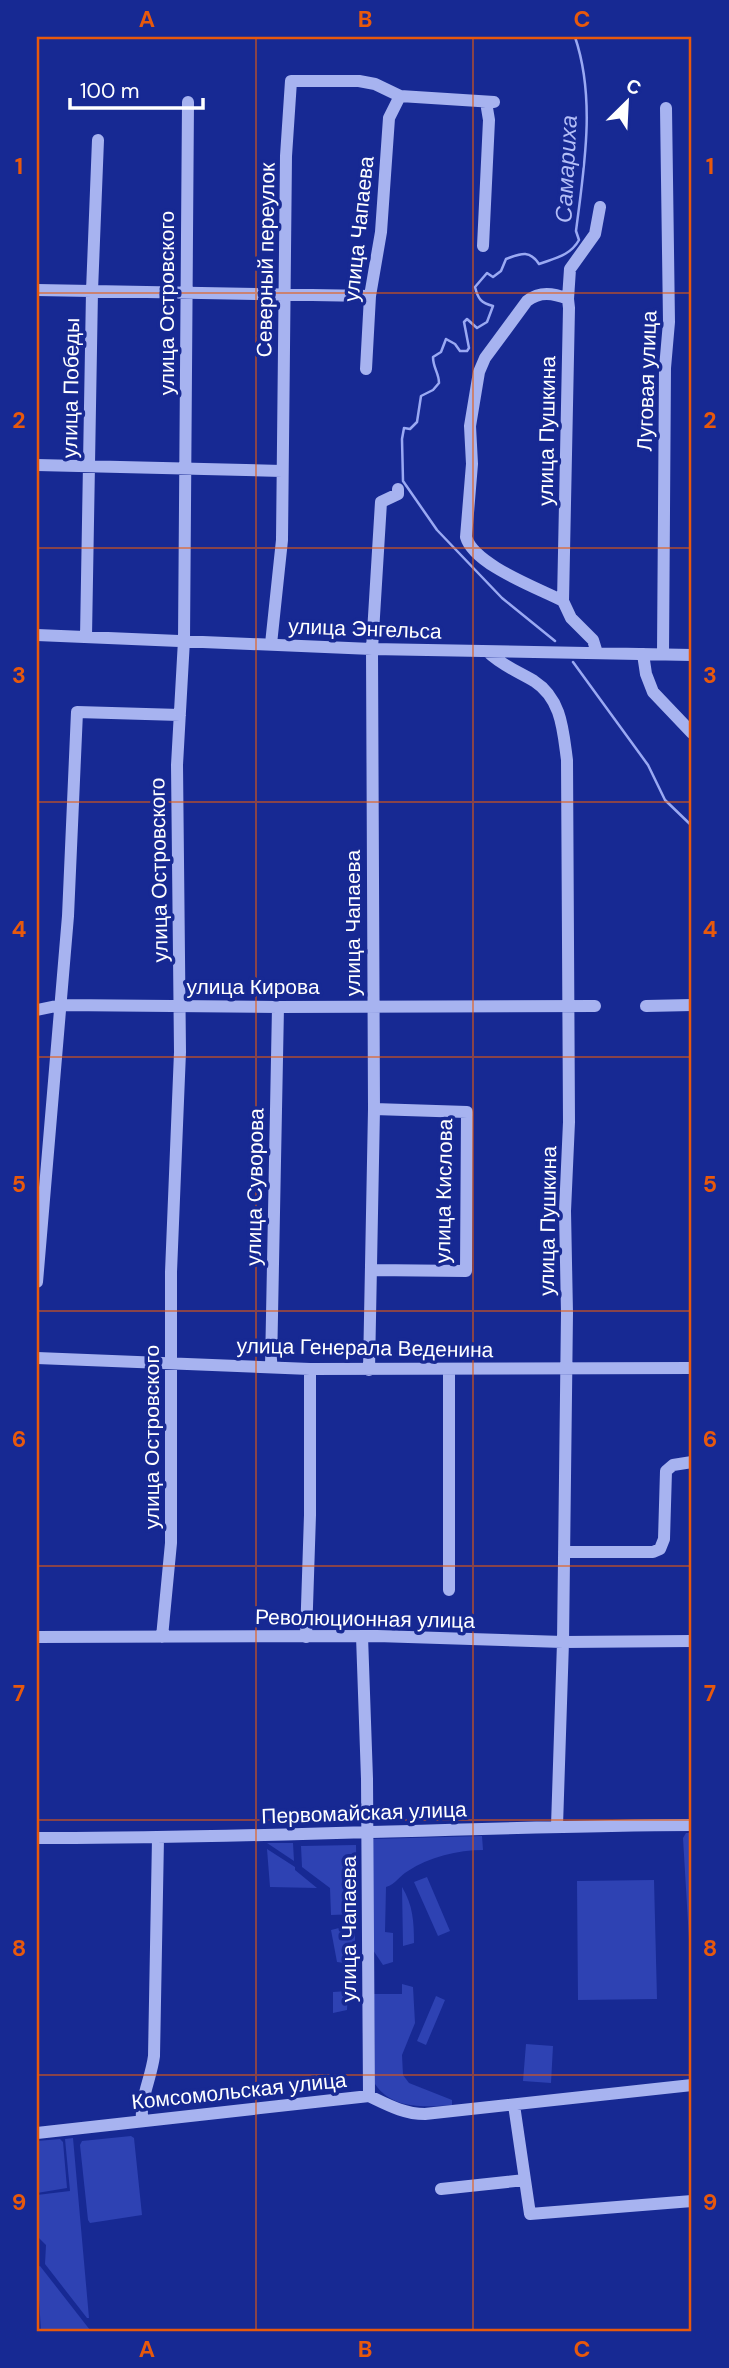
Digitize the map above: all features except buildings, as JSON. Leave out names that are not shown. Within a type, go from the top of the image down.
[{"type":"street","name":"Северный переулок","points":[[271,644],[282,540],[286,156],[291,81],[359,81],[375,84],[400,96],[490,102],[483,246]]},
{"type":"street","name":"улица Чапаева","points":[[366,369],[370,296],[381,232],[389,118],[400,96]]},
{"type":"street","name":"улица Островского","points":[[162,1637],[171,1543],[171,1272],[180,1052],[177,765],[184,640],[188,102]]},
{"type":"street","name":"Луговая улица","points":[[663,654],[664,368],[669,323],[666,108]]},
{"type":"street","name":"улица Победы","points":[[86,637],[92,291],[98,140]]},
{"type":"street","name":"улица Пушкина","points":[[563,601],[570,269],[595,234],[600,207]]},
{"type":"street","points":[[37,290],[370,296]]},
{"type":"street","points":[[568,299],[555,294],[536,295],[527,300],[485,358],[479,372],[470,426],[472,464],[466,537],[477,552],[514,580],[537,587],[563,601],[571,618],[593,640],[597,653]]},
{"type":"street","points":[[37,465],[282,471]]},
{"type":"street","name":"улица Чапаева","points":[[369,1370],[374,1109],[372,649],[381,502],[398,494],[398,489]]},
{"type":"street","name":"улица Энгельса","points":[[37,635],[372,649],[692,655]]},
{"type":"street","name":"улица Пушкина","points":[[488,652],[495,660],[538,684],[551,698],[561,715],[567,760],[569,1122],[565,1211],[563,1642],[557,1826]]},
{"type":"street","points":[[642,654],[653,692],[692,733]]},
{"type":"street","points":[[37,1282],[68,916],[77,712],[180,715]]},
{"type":"street","name":"улица Кирова","points":[[37,1010],[61,1004],[278,1007],[595,1006]]},
{"type":"street","points":[[646,1006],[692,1005]]},
{"type":"street","name":"улица Суворова","points":[[271,1367],[278,1007]]},
{"type":"street","name":"улица Кислова","points":[[371,1270],[466,1271],[467,1112],[374,1109]]},
{"type":"street","name":"улица Генерала Веденина","points":[[37,1358],[369,1370],[692,1368]]},
{"type":"street","points":[[306,1637],[310,1515],[310,1369]]},
{"type":"street","points":[[449,1370],[449,1590]]},
{"type":"street","points":[[564,1552],[653,1552],[660,1549],[664,1539],[666,1471],[673,1465],[692,1462]]},
{"type":"street","name":"улица Чапаева","points":[[362,1636],[369,2096]]},
{"type":"street","name":"Революционная улица","points":[[37,1637],[362,1636],[563,1642],[692,1641]]},
{"type":"street","name":"Первомайская улица","points":[[37,1838],[158,1838],[557,1826],[692,1825]]},
{"type":"street","points":[[142,2121],[141,2101],[154,2056],[158,1838]]},
{"type":"street","name":"Комсомольская улица","points":[[37,2133],[369,2096],[413,2115],[692,2085]]},
{"type":"street","points":[[514,2105],[530,2214],[692,2201]]},
{"type":"street","points":[[441,2189],[525,2180]]},
{"type":"shaded area","points":[[686,1833],[692,1833],[692,1990],[683,1838]]},
{"type":"shaded area","points":[[482,1836],[483,1850],[434,1858],[416,1866],[386,1887],[385,1932],[393,1933],[393,1962],[383,1965],[373,1950],[373,1839]]},
{"type":"shaded area","points":[[267,1843],[293,1843],[294,1861]]},
{"type":"shaded area","points":[[356,1845],[357,1914],[331,1915],[330,1888],[302,1867],[301,1846]]},
{"type":"shaded area","points":[[267,1849],[295,1867],[295,1870],[317,1888],[270,1887]]},
{"type":"shaded area","points":[[427,1877],[450,1931],[438,1936],[414,1882]]},
{"type":"shaded area","points":[[654,1880],[657,1999],[578,2000],[577,1881]]},
{"type":"shaded area","points":[[402,1887],[411,1907],[414,1935],[414,1943],[403,1946]]},
{"type":"shaded area","points":[[343,1927],[355,1930],[355,1961],[351,1964],[337,1962],[331,1930]]},
{"type":"shaded area","points":[[402,1984],[413,1987],[415,2023],[402,2055],[403,2075],[409,2083],[452,2100],[452,2105],[421,2106],[400,2103],[391,2099],[375,2084],[374,1994],[402,1994]]},
{"type":"shaded area","points":[[348,1991],[347,2010],[333,2013],[333,1992]]},
{"type":"shaded area","points":[[436,1996],[445,2000],[426,2045],[417,2041]]},
{"type":"shaded area","points":[[526,2044],[553,2046],[551,2083],[523,2081]]},
{"type":"shaded area","points":[[131,2136],[134,2138],[142,2215],[90,2223],[80,2145],[82,2141]]},
{"type":"shaded area","points":[[73,2138],[89,2318],[45,2264],[46,2245],[37,2236],[37,2195],[70,2191],[65,2139]]},
{"type":"shaded area","points":[[60,2139],[63,2142],[67,2188],[37,2193],[37,2141]]},
{"type":"shaded area","points":[[40,2266],[90,2331],[41,2331],[37,2267]]},
{"type":"waterway","name":"Самариха","points":[[555,641],[502,598],[437,530],[403,481],[402,439],[404,428],[410,429],[417,422],[421,396],[433,390],[439,383],[433,357],[441,352],[446,339],[460,351],[467,351],[469,348],[464,322],[467,319],[477,328],[487,322],[493,306],[481,300],[475,287],[487,273],[493,277],[501,271],[506,259],[520,254],[532,256],[539,264],[556,258],[571,250],[579,240],[576,231],[585,158],[587,109],[575,37]]},
{"type":"waterway","name":"Самариха","points":[[573,662],[648,765],[665,800],[692,826]]}]
